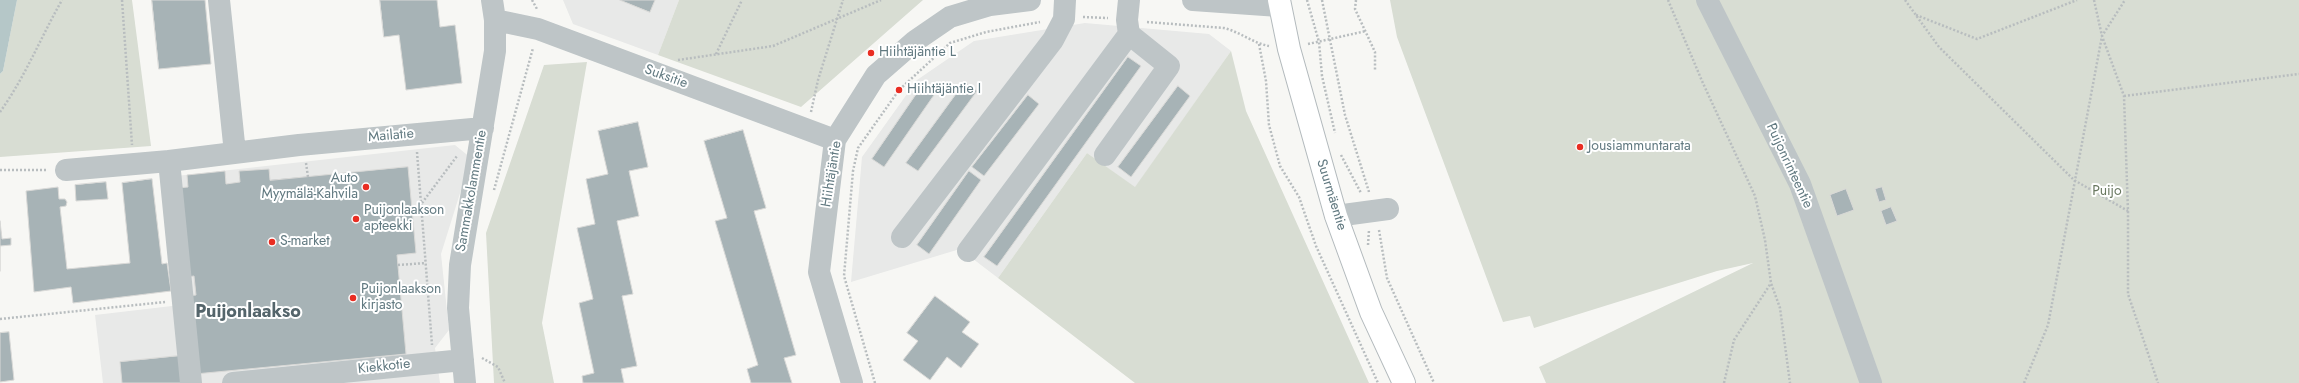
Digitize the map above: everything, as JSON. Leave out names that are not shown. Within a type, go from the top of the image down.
[{"type":"main road","name":"Suurmäentie","points":[[1279,3],[1289,49],[1336,216],[1371,312],[1404,383]]},
{"type":"street","points":[[219,0],[235,153]]},
{"type":"street","name":"Hiihtäjäntie","points":[[852,383],[819,272],[835,140],[876,75],[914,41],[950,17],[990,5],[1030,0]]},
{"type":"street","points":[[902,237],[1053,40],[1064,19],[1065,0]]},
{"type":"street","points":[[1106,156],[1169,66],[1129,34],[1127,20],[1129,0]]},
{"type":"street","points":[[1193,0],[1279,3]]},
{"type":"street","name":"Puijonrinteentie","points":[[1707,0],[1800,184],[1871,383]]},
{"type":"street","name":"Suksitie","points":[[494,10],[538,29],[835,140]]},
{"type":"street","name":"Sammakkolammentie","points":[[465,383],[471,361],[458,308],[460,265],[495,51],[494,10]]},
{"type":"street","points":[[968,251],[1129,34]]},
{"type":"street","name":"Mailatie","points":[[66,170],[169,161],[299,145],[483,128]]},
{"type":"street","points":[[169,161],[191,383]]},
{"type":"street","points":[[1336,216],[1388,209]]},
{"type":"street","name":"Kiekkotie","points":[[233,383],[471,361]]},
{"type":"path","points":[[0,112],[18,87],[42,35],[62,0]]},
{"type":"path","points":[[122,0],[133,164]]},
{"type":"path","points":[[493,192],[538,29],[540,16],[532,0]]},
{"type":"path","points":[[716,55],[742,0]]},
{"type":"path","points":[[810,116],[818,80],[843,0]]},
{"type":"path","points":[[677,60],[773,46],[836,21],[881,0]]},
{"type":"path","points":[[1356,0],[1355,9],[1375,52],[1375,70]]},
{"type":"path","points":[[1668,0],[1702,81],[1755,196],[1765,240],[1772,283],[1780,308],[1790,383]]},
{"type":"path","points":[[1905,0],[1939,47],[2074,180],[2128,212]]},
{"type":"path","points":[[1916,15],[1976,39],[2076,0]]},
{"type":"path","points":[[2094,0],[2102,36],[2124,96],[2128,212],[2128,294],[2158,383]]},
{"type":"path","points":[[2024,383],[2048,325],[2102,36],[2125,0]]},
{"type":"path","points":[[1330,40],[1366,31]]},
{"type":"path","points":[[1259,44],[1266,81],[1269,125],[1280,166],[1299,198],[1316,246],[1378,383]]},
{"type":"path","points":[[2124,96],[2299,74]]},
{"type":"path","points":[[421,204],[459,154]]},
{"type":"path","points":[[418,158],[433,351]]},
{"type":"path","points":[[0,170],[66,170]]},
{"type":"path","points":[[398,265],[426,263]]},
{"type":"path","points":[[1724,383],[1734,340],[1772,283]]},
{"type":"path","points":[[0,319],[182,301]]},
{"type":"path","points":[[471,361],[478,357],[498,367],[505,383]]},
{"type":"shaded area","points":[[0,0],[17,0],[3,71],[0,74]]},
{"type":"shaded area","points":[[563,0],[679,0],[658,55],[573,24]]},
{"type":"shaded area","points":[[1085,23],[1209,34],[1231,51],[1135,188],[1087,153],[998,278],[960,249],[851,282],[862,157],[917,80],[974,41]]},
{"type":"shaded area","points":[[455,145],[471,158],[441,254],[449,330],[435,348],[440,383],[103,383],[95,315],[189,304],[176,176]]},
{"type":"green space","points":[[17,0],[132,0],[151,146],[0,157],[0,74],[3,71]]},
{"type":"green space","points":[[679,0],[923,0],[801,107],[658,55]]},
{"type":"green space","name":"Puijo","points":[[1390,0],[2299,0],[2299,383],[1546,383],[1539,367],[1753,263],[1717,271],[1534,328],[1530,316],[1503,322],[1397,37]]},
{"type":"green space","points":[[1231,51],[1246,111],[1369,383],[1135,383],[998,278],[1087,153],[1135,187]]},
{"type":"green space","points":[[587,62],[542,323],[554,383],[494,383],[486,233],[544,65]]},
{"type":"building","points":[[152,0],[205,0],[211,64],[159,69]]},
{"type":"building","points":[[380,0],[437,0],[440,27],[455,25],[462,83],[406,90],[399,35],[384,37]]},
{"type":"building","points":[[620,0],[655,0],[650,12]]},
{"type":"building","points":[[1128,57],[1141,66],[997,266],[984,257]]},
{"type":"building","points":[[965,82],[977,91],[918,171],[906,163]]},
{"type":"building","points":[[922,86],[934,95],[884,167],[872,159]]},
{"type":"building","points":[[1178,86],[1190,96],[1131,177],[1118,167]]},
{"type":"building","points":[[1028,95],[1039,104],[984,176],[972,167]]},
{"type":"building","points":[[638,122],[648,167],[629,171],[639,216],[617,221],[633,294],[622,296],[637,366],[621,369],[624,383],[583,383],[582,376],[594,373],[579,303],[593,299],[577,228],[595,224],[586,179],[608,174],[598,131]]},
{"type":"building","points":[[743,130],[766,208],[754,211],[796,355],[784,358],[792,383],[751,383],[747,369],[758,365],[715,221],[727,218],[704,141]]},
{"type":"building","points":[[408,167],[416,253],[397,255],[406,354],[195,374],[188,296],[196,295],[194,276],[186,277],[178,188],[188,187],[187,175],[225,171],[226,184],[240,182],[239,171],[269,169],[270,180]]},
{"type":"building","points":[[969,171],[981,180],[929,254],[917,245]]},
{"type":"building","points":[[152,179],[162,264],[167,263],[171,291],[73,303],[71,287],[34,292],[26,191],[58,187],[59,199],[65,199],[67,202],[66,206],[60,207],[67,269],[130,263],[122,183]]},
{"type":"building","points":[[106,182],[108,199],[76,201],[75,185]]},
{"type":"building","points":[[1882,187],[1886,200],[1879,202],[1875,189]]},
{"type":"building","points":[[1846,189],[1854,210],[1837,216],[1830,195]]},
{"type":"building","points":[[1891,207],[1897,221],[1886,225],[1881,211]]},
{"type":"building","points":[[0,221],[2,239],[11,238],[11,245],[0,246]]},
{"type":"building","points":[[935,296],[970,322],[962,332],[979,344],[961,368],[947,357],[930,380],[903,360],[918,341],[907,333]]},
{"type":"building","points":[[9,332],[14,380],[0,382],[0,333]]},
{"type":"building","points":[[179,356],[181,383],[122,383],[120,362]]},
{"type":"place","name":"Hiihtäjäntie L","points":[[871,53]]},
{"type":"place","name":"Hiihtäjäntie I","points":[[899,90]]},
{"type":"place","name":"Jousiammuntarata","points":[[1580,147]]},
{"type":"place","name":"Auto Myymälä-Kahvila","points":[[366,187]]},
{"type":"place","name":"Puijonlaakson apteekki","points":[[356,219]]},
{"type":"place","name":"S-market","points":[[272,242]]},
{"type":"place","name":"Puijonlaakson kirjasto","points":[[353,298]]},
{"type":"district","name":"Puijonlaakso","points":[[248,313]]}]
